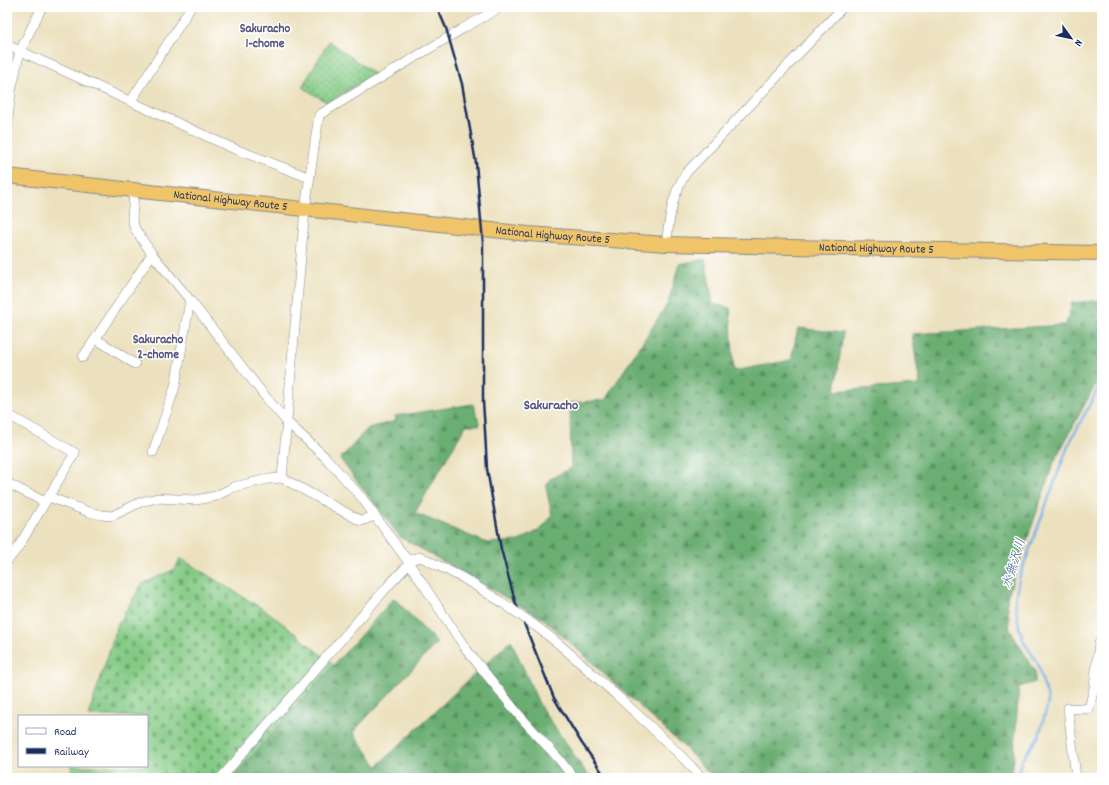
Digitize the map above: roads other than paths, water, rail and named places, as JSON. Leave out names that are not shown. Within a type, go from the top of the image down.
[{"type":"highway","name":"National Highway Route 5","points":[[7,176],[528,234],[666,244],[1102,253]]},
{"type":"street","points":[[7,129],[11,91],[20,51],[42,7]]},
{"type":"street","points":[[131,101],[192,7]]},
{"type":"street","points":[[282,478],[305,209],[319,115],[501,7]]},
{"type":"street","points":[[666,244],[673,199],[686,173],[843,7]]},
{"type":"street","points":[[7,45],[230,146],[310,178]]},
{"type":"street","points":[[134,191],[132,219],[135,229],[152,254],[190,300],[254,383],[287,422],[325,456],[362,498],[408,562],[466,649],[519,715],[574,778]]},
{"type":"street","points":[[83,357],[152,254]]},
{"type":"street","points":[[153,452],[175,387],[190,300]]},
{"type":"street","points":[[96,339],[135,364]]},
{"type":"street","points":[[7,414],[75,453],[17,549],[7,561]]},
{"type":"street","points":[[7,483],[47,500],[89,512],[112,516],[141,502],[157,498],[196,500],[216,496],[234,487],[268,479],[282,478],[361,522],[374,516]]},
{"type":"street","points":[[221,778],[408,562],[421,557],[463,578],[503,603],[550,636],[634,711],[702,778]]},
{"type":"street","points":[[1076,778],[1068,708],[1089,709],[1098,688],[1099,643],[1102,643]]},
{"type":"waterway","name":"水無沢川","points":[[1018,778],[1021,761],[1039,736],[1048,703],[1047,694],[1038,664],[1024,642],[1019,627],[1015,601],[1019,578],[1068,446],[1102,381]]},
{"type":"railway","points":[[437,7],[446,28],[462,84],[476,163],[483,243],[483,402],[487,469],[501,549],[515,601],[554,698],[581,742],[606,778]]},
{"type":"district","name":"Sakuracho 1-chome","points":[[265,36]]},
{"type":"district","name":"Sakuracho 2-chome","points":[[158,348]]},
{"type":"district","name":"Sakuracho","points":[[551,406]]}]
